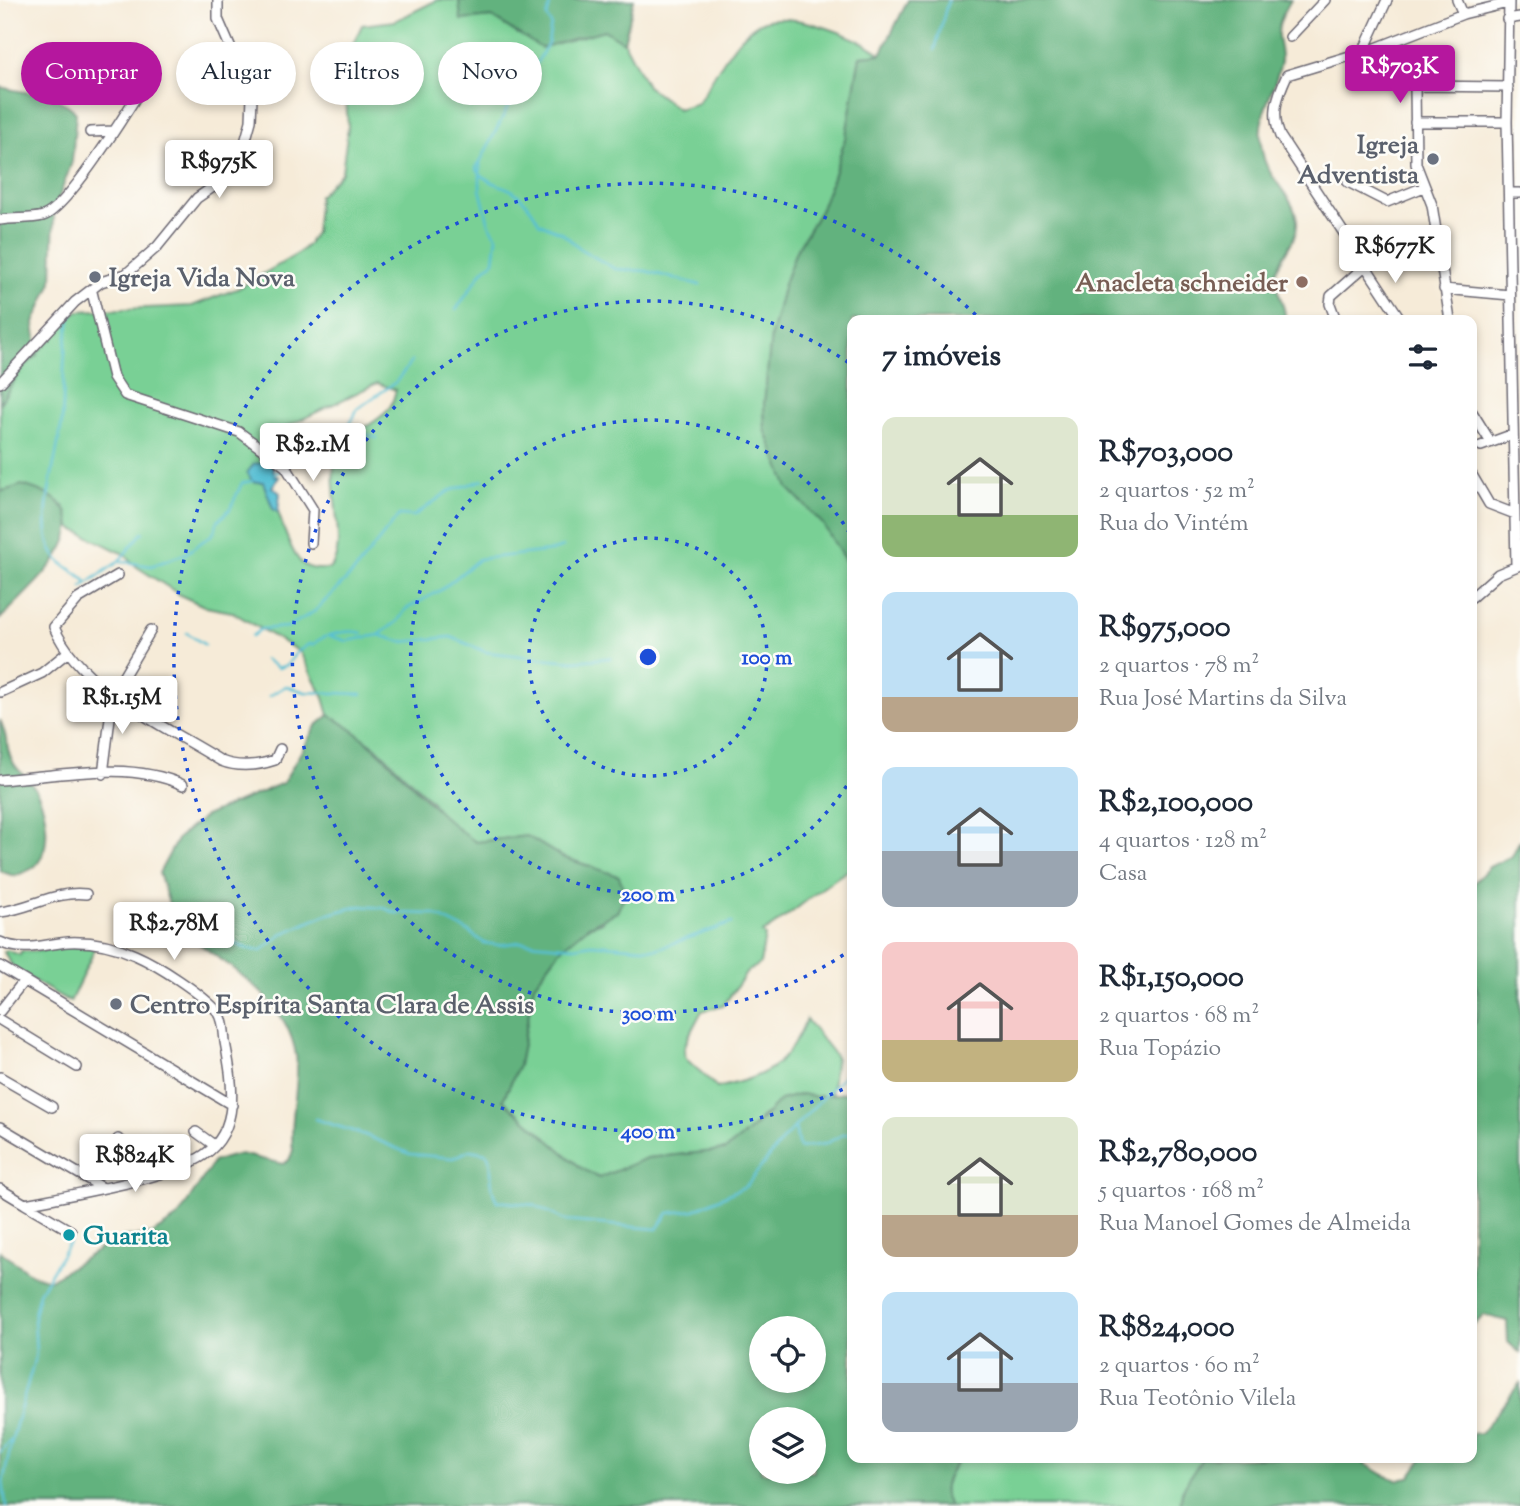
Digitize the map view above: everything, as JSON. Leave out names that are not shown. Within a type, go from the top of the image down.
[{"type":"street","points":[[0,383],[75,302],[102,282],[126,274],[157,247],[197,198],[232,174],[239,164],[253,103],[218,19],[218,0]]},
{"type":"street","points":[[1290,37],[1325,0]]},
{"type":"street","points":[[1363,52],[1387,0]]},
{"type":"street","points":[[1457,0],[1463,14]]},
{"type":"street","points":[[1398,315],[1280,136],[1274,121],[1275,108],[1287,75],[1363,52],[1463,14],[1509,1],[1507,122],[1510,295],[1516,353],[1515,514],[1518,565],[1498,574],[1477,591]]},
{"type":"street","points":[[1507,19],[1520,17]]},
{"type":"street","points":[[1449,315],[1435,217],[1416,164],[1415,86],[1508,86]]},
{"type":"street","points":[[0,220],[44,216],[54,210],[78,182],[131,105]]},
{"type":"street","points":[[1415,122],[1507,122]]},
{"type":"street","points":[[90,132],[113,131]]},
{"type":"street","points":[[1348,182],[1387,202],[1424,187]]},
{"type":"street","points":[[1509,193],[1520,193]]},
{"type":"street","points":[[1334,315],[1330,304],[1331,296],[1365,265]]},
{"type":"street","points":[[1444,289],[1510,295]]},
{"type":"street","points":[[92,292],[113,377],[125,395],[239,432],[286,467],[313,510],[311,543]]},
{"type":"street","points":[[1477,420],[1490,441]]},
{"type":"street","points":[[1481,446],[1490,441],[1516,437]]},
{"type":"street","points":[[1477,484],[1489,504],[1515,514]]},
{"type":"street","points":[[118,575],[78,599],[54,627],[68,652],[113,694],[231,765],[262,764],[275,760],[280,749]]},
{"type":"street","points":[[103,774],[113,694],[151,630]]},
{"type":"street","points":[[1,692],[42,673],[68,652]]},
{"type":"street","points":[[0,780],[103,774],[155,775],[183,785]]},
{"type":"street","points":[[0,912],[21,909],[60,894],[86,894]]},
{"type":"street","points":[[2,946],[37,948],[67,942],[101,943],[137,956],[200,997],[220,1014],[234,1088],[225,1127],[215,1145],[189,1162],[103,1188],[25,1204]]},
{"type":"street","points":[[0,966],[232,1105]]},
{"type":"street","points":[[0,1011],[23,982]]},
{"type":"street","points":[[0,1020],[76,1068]]},
{"type":"street","points":[[0,1077],[52,1107]]},
{"type":"street","points":[[0,1127],[103,1188]]},
{"type":"street","points":[[196,1132],[215,1145]]},
{"type":"street","points":[[118,1139],[166,1170]]},
{"type":"street","points":[[0,1189],[71,1231]]},
{"type":"green space","points":[[437,0],[459,0],[461,20],[492,17],[518,34],[566,41],[604,30],[624,42],[647,86],[678,109],[698,103],[734,46],[762,22],[790,19],[806,22],[841,33],[881,54],[860,56],[846,136],[832,180],[820,211],[796,251],[784,284],[771,336],[764,404],[765,429],[788,487],[823,524],[847,564],[847,871],[762,933],[765,936],[760,964],[747,972],[723,1006],[702,1011],[684,1050],[689,1062],[717,1088],[748,1079],[772,1067],[791,1049],[806,1019],[836,1057],[831,1095],[816,1097],[802,1094],[763,1115],[752,1129],[725,1150],[647,1158],[599,1178],[580,1167],[503,1100],[519,1065],[534,985],[561,949],[588,927],[602,922],[596,868],[562,857],[527,836],[476,842],[446,823],[432,802],[375,746],[329,715],[324,698],[300,652],[232,612],[206,607],[182,596],[137,567],[124,554],[71,528],[64,506],[3,490],[0,492],[0,403],[21,370],[77,311],[192,306],[239,288],[299,253],[315,233],[319,196],[342,172],[348,128],[347,105],[424,105],[424,42],[354,42],[362,25],[395,21]],"holes":[[[377,383],[396,390],[388,410],[345,442],[340,449],[334,469],[338,532],[335,560],[329,569],[306,566],[296,556],[289,542],[259,440]]]},
{"type":"green space","points":[[459,0],[634,0],[624,42],[604,30],[542,48],[542,42],[532,42],[492,17],[461,20]]},
{"type":"green space","points":[[908,0],[1291,0],[1279,25],[1281,61],[1262,119],[1261,144],[1267,167],[1295,211],[1297,228],[1276,274],[1276,286],[1285,315],[847,315],[847,564],[823,524],[788,488],[765,429],[764,404],[771,336],[784,284],[796,251],[820,211],[832,180],[846,136],[860,56],[881,54]]},
{"type":"green space","points":[[0,87],[21,91],[21,105],[67,105],[76,113],[72,162],[54,211],[52,282],[34,323],[38,354],[21,370],[0,403]]},
{"type":"green space","points":[[22,485],[51,497],[66,512],[69,529],[63,547],[50,566],[0,619],[0,492]]},
{"type":"green space","points":[[329,715],[369,743],[457,828],[476,842],[527,836],[562,857],[619,876],[625,895],[617,912],[587,927],[561,949],[534,985],[519,1065],[503,1100],[580,1167],[599,1178],[647,1158],[725,1150],[752,1129],[780,1100],[802,1094],[816,1097],[847,1093],[847,1463],[956,1463],[945,1487],[949,1506],[0,1506],[0,1251],[32,1275],[50,1280],[108,1244],[125,1237],[152,1234],[178,1217],[214,1161],[240,1154],[283,1164],[289,1160],[293,1151],[297,1065],[292,1040],[282,1017],[267,998],[248,981],[169,919],[169,904],[159,873],[178,838],[205,816],[283,783],[316,726]]},
{"type":"green space","points":[[0,720],[12,761],[33,785],[40,798],[46,829],[40,860],[34,867],[14,876],[0,871]]},
{"type":"green space","points":[[1520,840],[1520,1353],[1508,1342],[1507,1321],[1484,1315],[1477,1322],[1477,880],[1489,867],[1512,856]]},
{"type":"green space","points":[[63,946],[96,947],[70,1002],[14,969],[4,952],[7,950],[20,955],[21,951],[40,951]]},
{"type":"green space","points":[[1520,1383],[1520,1506],[1181,1506],[1184,1487],[1199,1463],[1364,1463],[1398,1480],[1409,1478],[1420,1463],[1477,1463],[1477,1433],[1481,1433]]},
{"type":"green space","points":[[956,1463],[1199,1463],[1182,1491],[1181,1506],[949,1506],[945,1487]]},
{"type":"water","points":[[268,462],[274,466],[273,475],[279,477],[272,487],[280,493],[278,512],[273,509],[263,482],[253,482],[247,473],[254,464]]},
{"type":"waterway","points":[[456,310],[483,270],[494,261],[497,237],[489,224],[480,189],[480,162],[510,103],[522,89],[548,43],[551,24],[547,17],[551,0]]},
{"type":"waterway","points":[[935,50],[948,0]]},
{"type":"waterway","points":[[480,161],[476,168],[480,173],[518,195],[539,223],[562,233],[582,250],[615,269],[646,271],[700,285]]},
{"type":"waterway","points":[[72,314],[65,354],[62,420],[49,490],[46,527],[55,556],[88,583]]},
{"type":"waterway","points":[[288,465],[309,441],[345,428],[357,409],[396,382],[412,361]]},
{"type":"waterway","points":[[345,428],[377,438]]},
{"type":"waterway","points":[[273,474],[283,469]]},
{"type":"waterway","points":[[252,636],[261,629],[288,627],[315,611],[354,572],[399,515],[414,516],[449,491],[483,480]]},
{"type":"waterway","points":[[119,561],[151,566],[185,554],[213,534],[218,521],[230,509],[242,483],[252,481]]},
{"type":"waterway","points":[[82,587],[118,562],[143,532]]},
{"type":"waterway","points":[[330,636],[347,641],[379,635],[398,621],[406,609],[441,590],[479,559],[551,551],[563,547]]},
{"type":"waterway","points":[[264,659],[278,668],[287,665],[296,653],[309,644],[313,645],[329,635],[343,632],[362,633]]},
{"type":"waterway","points":[[187,633],[205,645]]},
{"type":"waterway","points":[[379,635],[402,642],[451,637],[486,652],[539,658],[573,661],[610,658]]},
{"type":"waterway","points":[[269,696],[286,686],[305,692],[362,694]]},
{"type":"waterway","points":[[177,933],[213,934],[248,949],[261,951],[284,933],[325,915],[360,906],[384,908],[396,913],[434,914],[468,931],[484,943],[499,945],[520,942],[574,947],[592,944],[656,949],[732,923]]},
{"type":"waterway","points":[[315,1119],[365,1135],[410,1154],[453,1158],[470,1150],[486,1153],[497,1201],[534,1205],[566,1221],[657,1229],[668,1213],[694,1210],[746,1186],[785,1137],[847,1072]]},
{"type":"waterway","points":[[795,1127],[799,1148],[825,1144],[847,1134]]},
{"type":"waterway","points":[[0,1452],[12,1439],[36,1354],[34,1315],[39,1293],[70,1241]]},
{"type":"waterway","points":[[6,1506],[3,1482],[12,1440]]},
{"type":"place","name":"Igreja Adventista","points":[[1433,159]]},
{"type":"place","name":"Igreja Vida Nova","points":[[95,277]]},
{"type":"place","name":"Anacleta schneider","points":[[1302,282]]},
{"type":"place","name":"Centro Espírita Santa Clara de Assis","points":[[116,1004]]},
{"type":"place","name":"Guarita","points":[[69,1235]]}]
